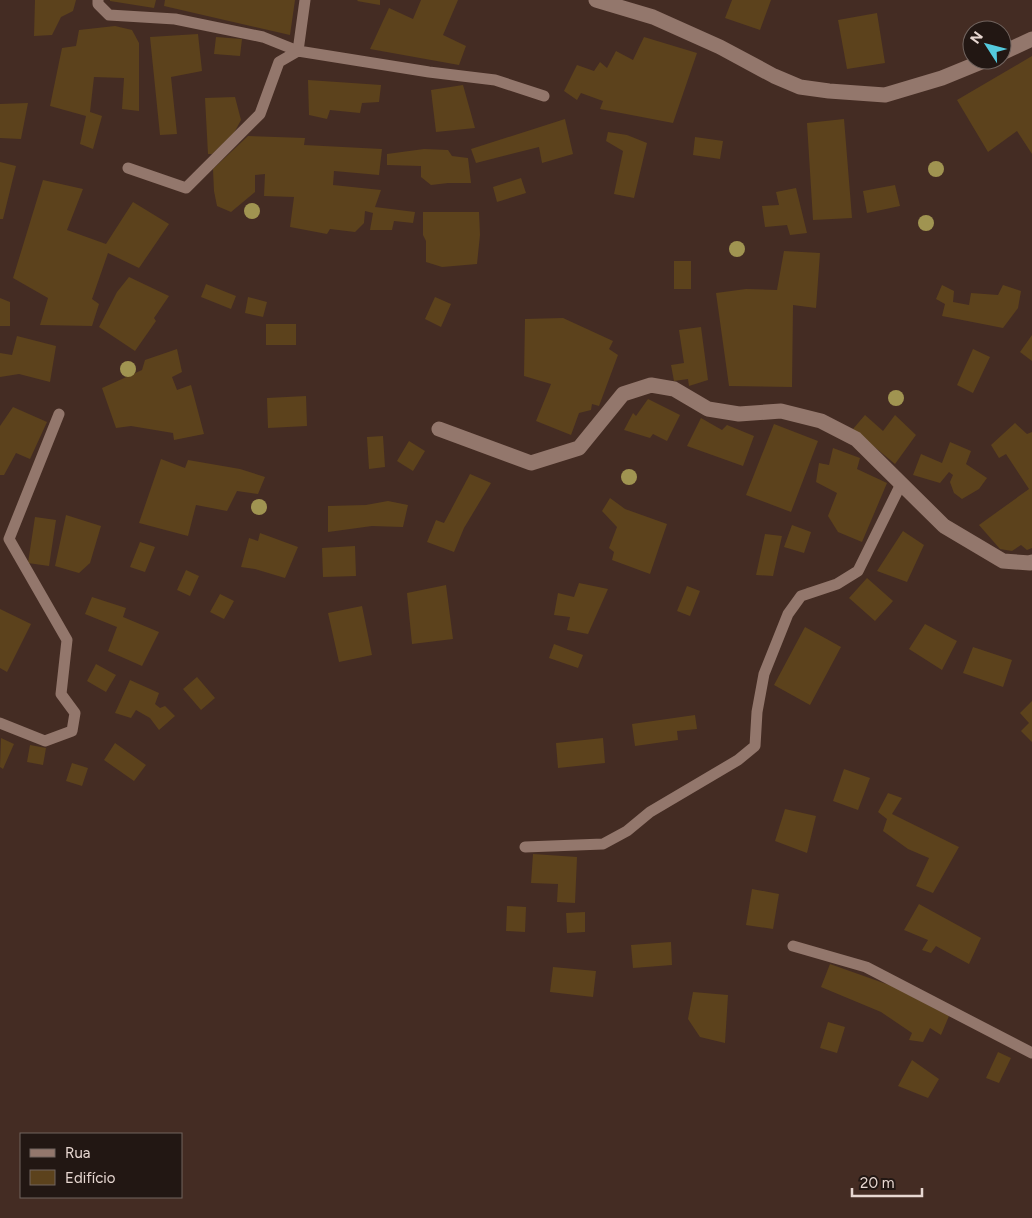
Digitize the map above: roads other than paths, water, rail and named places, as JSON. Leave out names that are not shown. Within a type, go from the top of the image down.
[{"type":"street","points":[[596,0],[653,17],[720,47],[774,76],[800,86],[829,91],[885,94],[942,78],[962,70]]},
{"type":"street","points":[[1012,48],[1032,39]]},
{"type":"street","points":[[439,429],[530,463],[579,448],[623,394],[651,385],[674,390],[708,409],[739,414],[781,411],[821,421],[856,439],[944,526],[1003,561],[1032,562]]},
{"type":"lane","points":[[98,0],[98,4],[109,15],[175,19],[262,37],[298,51],[429,72],[495,80],[544,96]]},
{"type":"lane","points":[[298,51],[305,0]]},
{"type":"lane","points":[[128,168],[186,188],[260,114],[280,62],[298,51]]},
{"type":"lane","points":[[0,723],[45,741],[72,732],[75,713],[61,694],[67,640],[9,539],[59,414]]},
{"type":"lane","points":[[525,847],[603,844],[626,832],[650,812],[738,760],[756,746],[757,712],[764,674],[788,614],[801,596],[837,584],[858,571],[901,484]]},
{"type":"lane","points":[[792,946],[866,967],[1032,1053]]}]
